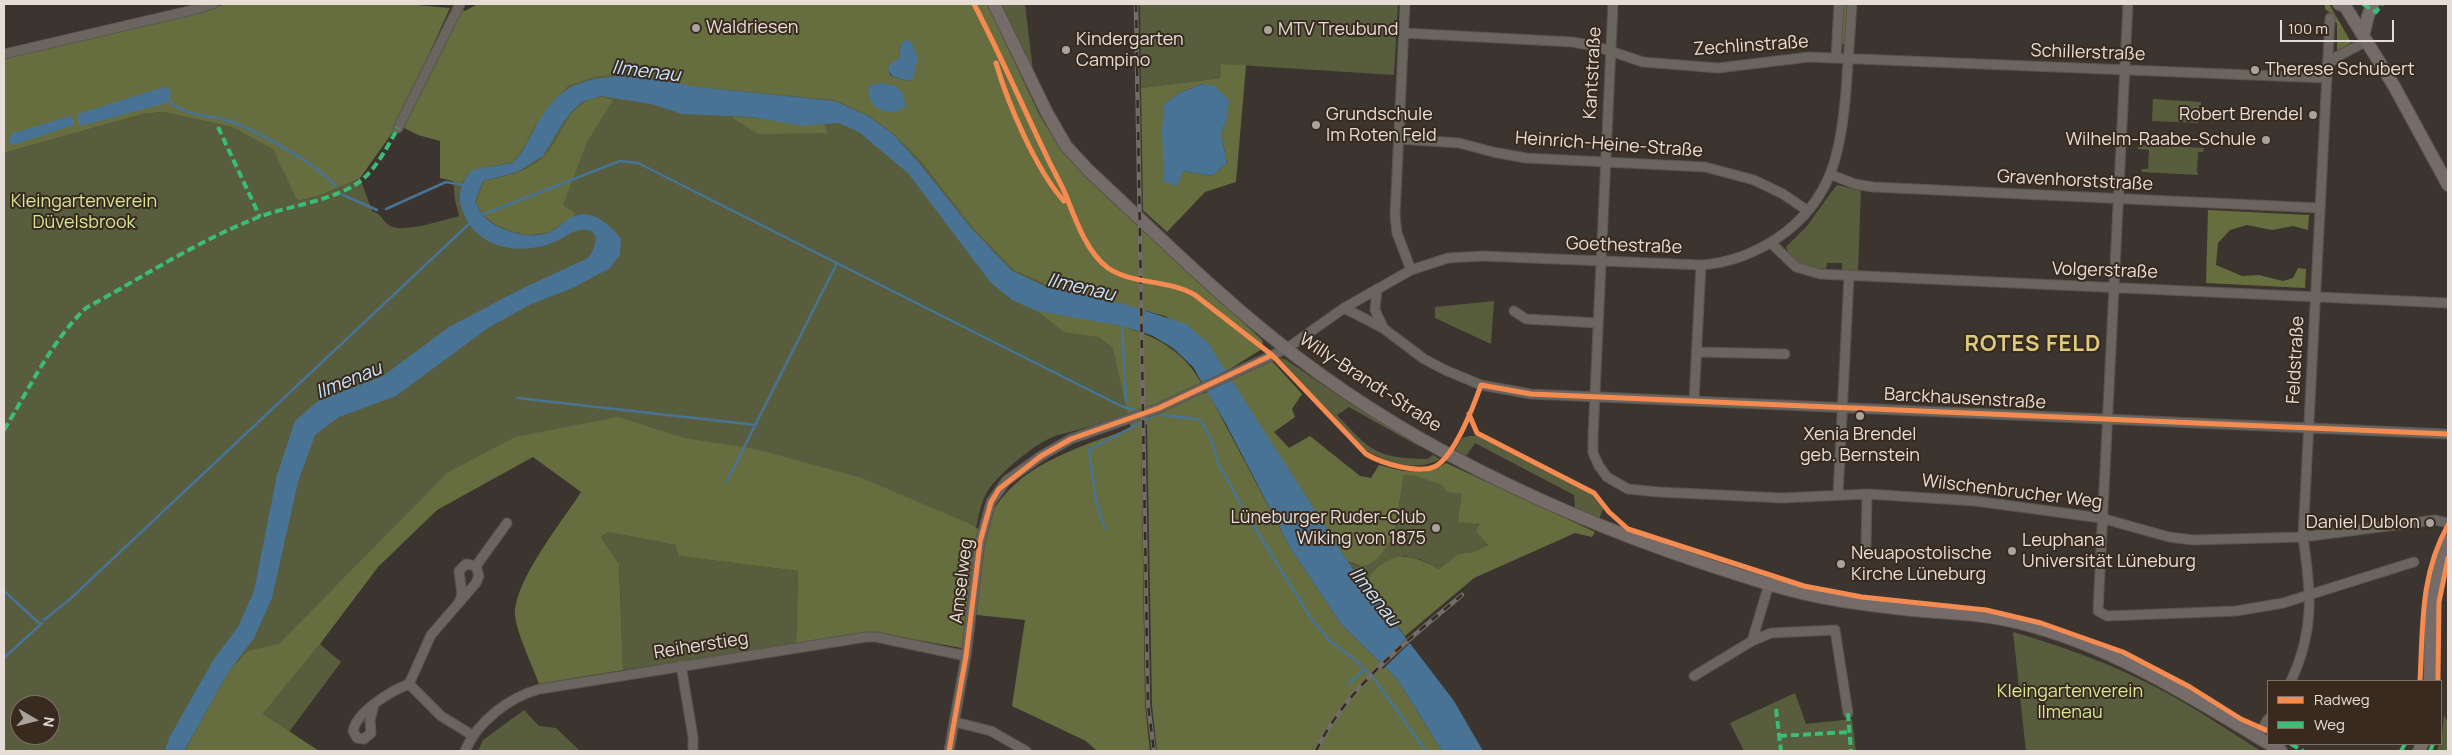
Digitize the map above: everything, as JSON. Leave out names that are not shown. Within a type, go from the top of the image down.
[{"type":"main road","name":"Willy-Brandt-Straße","points":[[994,4],[1047,113],[1066,146],[1089,171],[1286,349],[1350,394],[1432,445],[1498,480],[1603,528],[1768,584],[1826,599],[1990,618],[2046,630],[2091,646],[2144,670],[2267,742]]},
{"type":"main road","points":[[2344,4],[2448,185]]},
{"type":"main road","points":[[2365,39],[2368,16],[2373,4]]},
{"type":"main road","points":[[2430,680],[2433,591],[2437,570],[2448,542]]},
{"type":"street","points":[[4,54],[213,4]]},
{"type":"street","points":[[398,128],[460,4]]},
{"type":"street","points":[[1405,4],[1398,139],[1396,226],[1411,270]]},
{"type":"street","name":"Kantstraße","points":[[1594,396],[1613,4]]},
{"type":"street","points":[[1839,4],[1836,58],[1848,59]]},
{"type":"street","name":"Goethestraße","points":[[1286,349],[1344,308],[1411,270],[1430,263],[1465,256],[1701,265],[1728,262],[1757,251],[1771,243],[1808,211],[1832,174],[1842,137],[1852,4]]},
{"type":"street","points":[[2128,4],[2097,606],[2102,614],[2236,611],[2283,603],[2414,562]]},
{"type":"street","name":"Feldstraße","points":[[2291,680],[2306,640],[2310,614],[2310,594],[2303,537],[2325,78],[2330,18]]},
{"type":"street","name":"Zechlinstraße","points":[[1404,33],[1572,42],[1610,51],[1643,62],[1718,68],[1809,57],[1836,58]]},
{"type":"street","points":[[2327,66],[2338,56],[2365,39]]},
{"type":"street","name":"Schillerstraße","points":[[1848,59],[2325,78]]},
{"type":"street","name":"Heinrich-Heine-Straße","points":[[1398,139],[1459,142],[1501,154],[1526,158],[1690,165],[1738,174],[1769,186],[1808,211]]},
{"type":"street","name":"Gravenhorststraße","points":[[1832,174],[1855,184],[1873,187],[2320,208]]},
{"type":"street","name":"Volgerstraße","points":[[1771,243],[1788,262],[1803,270],[1849,276],[2448,303]]},
{"type":"street","points":[[1694,401],[1701,265]]},
{"type":"street","points":[[1838,495],[1849,276]]},
{"type":"street","points":[[1377,289],[1376,310],[1383,328]]},
{"type":"street","name":"Barckhausenstraße","points":[[1344,308],[1383,328],[1431,363],[1481,384],[1503,390],[1531,394],[2448,434]]},
{"type":"street","points":[[1514,311],[1526,318],[1598,323]]},
{"type":"street","name":"Amselweg","points":[[949,751],[966,656],[980,542],[991,502],[999,489],[1006,481],[1041,456],[1071,439],[1135,417],[1196,392],[1286,349]]},
{"type":"street","points":[[1697,352],[1785,354]]},
{"type":"street","name":"Wilschenbrucher Weg","points":[[1594,396],[1593,453],[1607,477],[1628,489],[1748,497],[1867,494],[1975,501],[2101,518],[2169,537],[2193,540],[2303,537],[2435,520],[2448,522]]},
{"type":"street","points":[[1866,547],[1867,494]]},
{"type":"street","points":[[476,566],[507,523]]},
{"type":"street","points":[[459,602],[462,595],[459,571],[466,564],[476,566]]},
{"type":"street","points":[[374,704],[394,690],[409,684],[431,635],[476,583],[479,576],[476,566]]},
{"type":"street","points":[[1752,641],[1768,584]]},
{"type":"street","points":[[1694,676],[1752,641],[1771,633],[1834,630],[1848,713]]},
{"type":"street","name":"Reiherstieg","points":[[465,751],[472,735],[482,723],[529,692],[681,665],[866,637],[876,637],[966,656]]},
{"type":"street","points":[[681,665],[694,737],[692,751]]},
{"type":"street","points":[[409,684],[440,716],[472,735]]},
{"type":"street","points":[[2258,737],[2267,721]]},
{"type":"street","points":[[955,722],[990,731],[1026,751]]},
{"type":"green space","points":[[227,4],[405,4],[450,8],[395,129],[360,178],[321,195],[297,201],[273,149],[232,127],[163,112],[143,114],[4,153],[4,58]]},
{"type":"green space","points":[[478,4],[987,4],[1040,116],[1060,148],[1106,196],[1261,339],[1263,342],[1262,349],[1225,372],[1208,343],[1165,316],[1048,285],[1014,270],[973,228],[921,161],[894,134],[868,115],[835,100],[697,87],[624,74],[594,77],[568,86],[557,97],[533,129],[525,146],[513,162],[472,170],[461,183],[440,178],[440,141],[418,135],[402,127],[461,9],[465,11]],"holes":[[[901,44],[912,79],[907,81],[891,76],[888,70],[899,58]]]},
{"type":"green space","points":[[1001,4],[1025,4],[1033,71]]},
{"type":"green space","name":"MTV Treubund","points":[[1140,4],[1398,4],[1394,75],[1222,64],[1220,78],[1141,88]]},
{"type":"green space","points":[[1841,4],[1850,4],[1845,44],[1840,44]]},
{"type":"green space","points":[[2325,4],[2329,4],[2351,42],[2337,51],[2337,23],[2331,22],[2332,14],[2325,9]]},
{"type":"green space","points":[[1221,64],[1246,65],[1236,182],[1205,192],[1167,232],[1143,210],[1141,88],[1220,78]],"holes":[[[1203,84],[1227,118],[1221,134],[1227,163],[1212,176],[1183,171],[1164,104],[1181,92]]]},
{"type":"green space","name":"Kleingartenverein Düvelsbrook","points":[[556,67],[841,88],[1131,281],[1128,414],[1053,437],[1020,458],[1000,476],[987,492],[981,507],[975,533],[514,440],[373,567],[224,751],[4,751],[4,153],[143,114],[163,112],[232,127],[273,148],[297,201],[321,195],[360,178],[372,211],[379,214],[390,226],[407,228],[459,216],[455,200],[452,165]]},
{"type":"green space","points":[[601,97],[613,100],[587,142],[563,205],[576,214],[549,232],[529,235],[511,231],[497,225],[483,215],[476,202],[484,181],[516,173],[532,166],[551,148],[567,120],[580,105]]},
{"type":"green space","points":[[2153,99],[2201,102],[2201,105],[2199,105],[2198,123],[2152,121]]},
{"type":"green space","points":[[731,117],[800,124],[824,124],[827,133],[758,134]]},
{"type":"green space","points":[[2138,145],[2204,148],[2203,152],[2198,152],[2198,175],[2141,172],[2142,169],[2148,169],[2149,150],[2138,149]]},
{"type":"green space","points":[[1838,185],[1861,191],[1858,271],[1842,270],[1842,263],[1827,263],[1826,269],[1802,264],[1792,257],[1786,247],[1807,226]]},
{"type":"green space","points":[[2208,210],[2309,215],[2308,230],[2293,226],[2272,230],[2247,225],[2230,230],[2218,243],[2216,265],[2242,276],[2259,275],[2283,281],[2293,278],[2298,268],[2306,269],[2305,288],[2206,283]]},
{"type":"green space","points":[[1494,301],[1491,344],[1435,318],[1435,307]]},
{"type":"green space","points":[[1037,311],[1084,318],[1130,329],[1151,337],[1171,348],[1188,364],[1202,384],[1194,388],[1198,395],[1208,392],[1291,549],[1341,624],[1397,679],[1442,751],[1157,751],[1152,705],[1147,424],[1141,425],[1145,705],[1150,751],[1097,751],[1086,741],[1012,706],[1025,620],[968,614],[962,648],[873,632],[796,646],[798,571],[679,556],[675,545],[608,532],[601,537],[619,564],[623,670],[539,684],[516,622],[517,601],[530,569],[581,492],[533,457],[437,510],[378,567],[320,644],[263,714],[319,751],[185,751],[229,671],[248,651],[279,644],[447,473],[515,437],[618,417],[684,438],[755,449],[862,478],[970,524],[986,534],[996,506],[1008,490],[1023,477],[1057,457],[1131,428],[1113,348],[1099,337],[1064,332]]},
{"type":"green space","points":[[1278,358],[1285,359],[1351,404],[1423,445],[1420,447],[1349,407],[1337,415],[1358,437],[1375,450],[1396,457],[1427,459],[1433,455],[1440,459],[1431,463],[1411,465],[1391,462],[1372,454],[1364,449]]},
{"type":"green space","points":[[1272,361],[1302,394],[1292,409],[1295,417],[1274,432],[1289,448],[1310,436],[1360,476],[1371,478],[1379,465],[1405,471],[1422,472],[1438,468],[1446,463],[1595,532],[1592,537],[1575,533],[1474,578],[1405,636],[1364,584],[1377,568],[1393,558],[1415,558],[1439,569],[1458,554],[1473,552],[1488,545],[1476,531],[1479,524],[1458,522],[1462,494],[1446,492],[1442,485],[1413,475],[1404,475],[1394,536],[1381,554],[1368,565],[1361,566],[1348,562],[1230,380]]},
{"type":"green space","points":[[1477,436],[1580,487],[1592,495],[1603,509],[1599,519],[1575,508],[1574,495],[1475,443],[1466,456],[1455,450],[1462,438]]},
{"type":"green space","name":"Lüneburger Ruder-Club Wiking von 1875","points":[[1413,474],[1442,485],[1446,492],[1462,494],[1488,545],[1473,552],[1458,554],[1439,569],[1419,559],[1404,556],[1364,584],[1348,562],[1360,566],[1365,564],[1380,554],[1387,546],[1394,536],[1404,475]]},
{"type":"green space","points":[[608,532],[675,545],[680,556],[798,571],[796,646],[623,670],[619,564],[601,537]]},
{"type":"green space","name":"Kleingartenverein Ilmenau","points":[[2013,632],[2090,657],[2127,673],[2188,705],[2261,751],[2026,751]]},
{"type":"green space","points":[[320,644],[341,662],[289,732],[263,714]]},
{"type":"green space","points":[[1795,693],[1806,724],[1852,719],[1856,751],[1744,751],[1730,723]]},
{"type":"green space","points":[[524,710],[539,726],[556,728],[580,751],[478,751],[483,740]]},
{"type":"green space","points":[[2444,715],[2448,723],[2448,751],[2437,751],[2439,745],[2442,745]]},
{"type":"water","points":[[904,40],[911,42],[918,57],[913,79],[907,81],[892,76],[888,70],[890,64],[899,58],[901,44]]},
{"type":"water","name":"Ilmenau","points":[[623,76],[667,81],[697,87],[835,101],[868,116],[893,134],[972,229],[1012,271],[1047,287],[1124,304],[1186,324],[1208,343],[1348,562],[1454,701],[1483,751],[1442,751],[1397,679],[1341,624],[1291,549],[1226,424],[1193,367],[1173,348],[1151,335],[1122,326],[1037,311],[1012,300],[991,283],[908,173],[859,132],[838,123],[802,126],[752,117],[682,114],[651,104],[601,96],[582,102],[572,111],[543,156],[517,172],[483,181],[475,202],[483,216],[489,221],[505,230],[523,235],[548,233],[568,219],[582,214],[595,217],[607,224],[621,239],[620,255],[610,268],[575,287],[529,305],[488,328],[396,396],[339,417],[315,435],[298,482],[272,598],[254,638],[229,671],[184,751],[165,751],[169,738],[214,659],[238,627],[254,591],[277,475],[295,421],[318,401],[383,376],[449,327],[521,289],[588,258],[594,249],[596,239],[592,232],[587,230],[577,231],[540,247],[514,248],[490,242],[470,226],[460,202],[461,190],[462,185],[472,170],[513,163],[542,116],[560,95],[580,83],[593,79]]},
{"type":"water","points":[[883,83],[895,86],[904,94],[905,107],[899,111],[892,112],[879,109],[874,105],[870,99],[870,85]]},
{"type":"water","points":[[1203,84],[1215,86],[1229,100],[1227,118],[1221,134],[1227,163],[1212,176],[1183,171],[1177,186],[1164,182],[1162,132],[1164,104],[1181,92]]},
{"type":"water","points":[[164,87],[171,90],[170,102],[81,126],[78,121],[78,114]]},
{"type":"water","points":[[70,116],[74,120],[74,125],[13,145],[8,141],[11,134]]},
{"type":"pier","points":[[1408,637],[1412,641],[1383,669],[1379,665]]},
{"type":"waterway","points":[[170,102],[185,111],[227,120],[261,135],[302,159],[336,186]]},
{"type":"waterway","points":[[479,216],[620,161],[638,163],[1121,406],[1134,410]]},
{"type":"waterway","points":[[386,209],[446,182],[463,185]]},
{"type":"waterway","points":[[343,195],[377,210]]},
{"type":"waterway","name":"Ilmenau","points":[[44,620],[70,599],[469,224]]},
{"type":"waterway","points":[[727,481],[837,263]]},
{"type":"waterway","points":[[1122,325],[1126,401]]},
{"type":"waterway","points":[[517,398],[756,425]]},
{"type":"waterway","points":[[1105,529],[1096,500],[1089,450],[1157,414]]},
{"type":"waterway","points":[[1161,415],[1197,419],[1202,422],[1214,446],[1217,461],[1245,512],[1312,620],[1330,641],[1356,661],[1375,680],[1426,751]]},
{"type":"waterway","points":[[4,591],[40,624]]},
{"type":"waterway","points":[[4,658],[42,623]]},
{"type":"waterway","points":[[1348,684],[1365,669]]},
{"type":"railway","points":[[1136,4],[1148,705],[1154,751]]},
{"type":"railway","points":[[1316,751],[1328,728],[1361,686],[1401,647],[1462,595]]},
{"type":"marked path","points":[[2363,4],[2376,12],[2382,4]]},
{"type":"marked path","points":[[218,127],[260,217]]},
{"type":"marked path","points":[[4,430],[51,350],[86,308],[190,249],[232,228],[267,214],[346,190],[358,183],[376,165],[398,128]]},
{"type":"marked path","points":[[1776,709],[1781,751]]},
{"type":"marked path","points":[[1848,713],[1851,751]]},
{"type":"marked path","points":[[1779,736],[1850,732]]},
{"type":"marked path","points":[[2293,745],[2303,751]]},
{"type":"marked path","points":[[2401,751],[2404,745]]},
{"type":"marked path","points":[[2430,751],[2433,745]]},
{"type":"cycle path","points":[[974,4],[1065,193],[1082,234],[1100,261],[1108,268],[1128,277],[1174,286],[1195,295],[1272,355],[1366,454],[1400,467],[1410,469],[1429,468],[1436,466],[1443,460],[1457,441],[1481,385],[1531,394],[2448,434]]},
{"type":"cycle path","points":[[996,63],[1015,117],[1033,155],[1064,201]]},
{"type":"cycle path","points":[[949,751],[966,656],[980,542],[991,502],[999,489],[1041,456],[1071,439],[1159,408],[1272,355]]},
{"type":"cycle path","points":[[1469,414],[1477,433],[1594,493],[1609,512],[1628,529],[1804,586],[1862,597],[1986,610],[2041,623],[2123,652],[2190,687],[2241,719],[2267,731]]},
{"type":"cycle path","points":[[2420,680],[2423,621],[2428,582],[2432,563],[2448,525]]},
{"type":"cycle path","points":[[2438,680],[2439,602],[2448,558]]},
{"type":"place","name":"Waldriesen","points":[[696,28]]},
{"type":"place","name":"MTV Treubund","points":[[1268,30]]},
{"type":"place","name":"Kindergarten Campino","points":[[1066,50]]},
{"type":"place","name":"Therese Schubert","points":[[2255,70]]},
{"type":"place","name":"Robert Brendel","points":[[2313,115]]},
{"type":"place","name":"Grundschule Im Roten Feld","points":[[1316,125]]},
{"type":"place","name":"Wilhelm-Raabe-Schule","points":[[2266,140]]},
{"type":"place","name":"Xenia Brendel geb. Bernstein","points":[[1860,416]]},
{"type":"place","name":"Daniel Dublon","points":[[2430,523]]},
{"type":"place","name":"Lüneburger Ruder-Club Wiking von 1875","points":[[1436,528]]},
{"type":"place","name":"Leuphana Universität Lüneburg","points":[[2012,551]]},
{"type":"place","name":"Neuapostolische Kirche Lüneburg","points":[[1841,564]]},
{"type":"district","name":"ROTES FELD","points":[[2033,345]]}]
